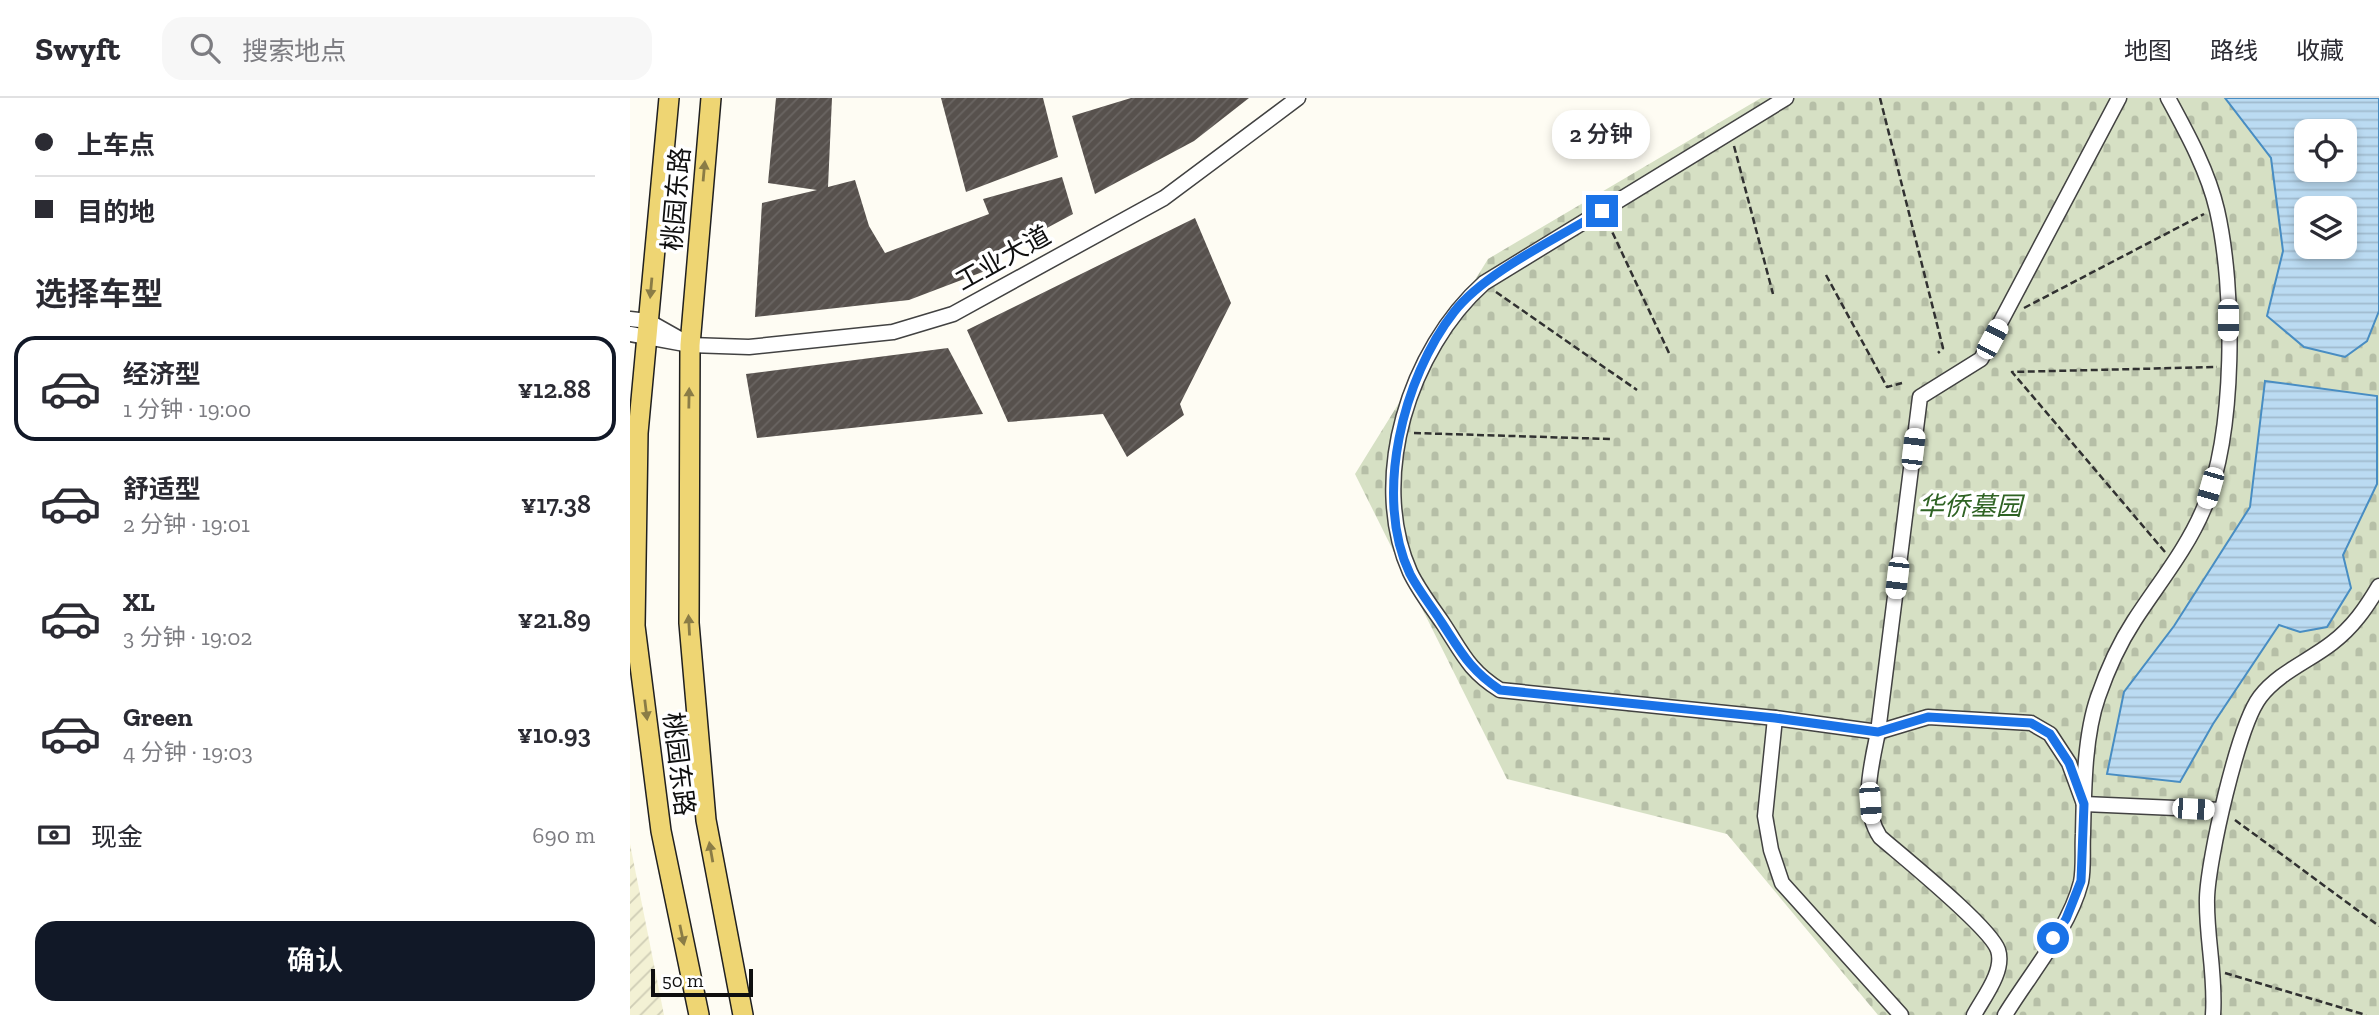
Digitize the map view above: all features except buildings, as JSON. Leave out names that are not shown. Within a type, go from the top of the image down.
[{"type":"main road","name":"桃园东路","points":[[669,98],[639,328],[635,626],[660,831],[699,1015]]},
{"type":"main road","name":"桃园东路","points":[[711,98],[690,345],[689,623],[706,820],[743,1015]]},
{"type":"street","name":"工业大道","points":[[639,328],[690,345],[750,347],[893,332],[953,314],[1164,198],[1298,98]]},
{"type":"street","points":[[1786,98],[1484,283],[1454,312],[1444,327],[1409,401],[1402,432],[1392,494],[1399,540],[1410,573],[1476,674],[1500,690],[1775,718],[1878,732],[1928,717],[2031,723],[2050,734],[2063,753],[2084,804]]},
{"type":"street","points":[[1974,1015],[1998,970],[1998,950],[1983,929],[1880,836],[1871,822],[1868,783],[1878,732],[1920,397],[1981,359],[2119,98]]},
{"type":"street","points":[[2005,1015],[2066,919],[2081,881],[2084,804],[2097,701],[2112,662],[2132,623],[2174,562],[2204,508],[2218,460],[2227,367],[2228,274],[2217,207],[2195,150],[2168,98]]},
{"type":"street","points":[[2213,1015],[2215,970],[2207,898],[2221,810],[2258,699],[2275,681],[2333,643],[2361,616],[2379,586]]},
{"type":"street","points":[[1775,718],[1765,816],[1771,850],[1782,883],[1901,1015]]},
{"type":"street","points":[[2084,804],[2221,810]]},
{"type":"path","points":[[1880,98],[1943,348],[1938,353]]},
{"type":"path","points":[[1730,132],[1773,294]]},
{"type":"path","points":[[2003,319],[2217,207]]},
{"type":"path","points":[[1602,211],[1670,353]]},
{"type":"path","points":[[1826,275],[1887,387],[1902,383]]},
{"type":"path","points":[[1484,283],[1637,390]]},
{"type":"path","points":[[2174,562],[2012,372],[2227,367]]},
{"type":"path","points":[[1402,432],[1610,439]]},
{"type":"path","points":[[2221,810],[2379,926]]},
{"type":"path","points":[[2215,970],[2366,1015]]},
{"type":"shaded area","points":[[630,844],[664,1015],[630,1015]]},
{"type":"green space","name":"华侨墓园","points":[[1761,98],[2379,98],[2379,1015],[1878,1015],[1727,834],[1507,779],[1355,474],[1488,259]]},
{"type":"water","points":[[2225,98],[2379,98],[2379,311],[2367,341],[2345,357],[2304,347],[2267,316],[2283,251],[2271,158]]},
{"type":"water","points":[[2265,381],[2377,396],[2377,484],[2343,555],[2351,588],[2327,627],[2300,632],[2279,625],[2213,724],[2180,782],[2107,774],[2124,692],[2174,626],[2250,507]]},
{"type":"route","points":[[1602,211],[1484,283],[1454,312],[1444,327],[1409,401],[1395,460],[1392,494],[1399,540],[1410,573],[1476,674],[1500,690],[1775,718],[1878,732],[1928,717],[2031,723],[2050,734],[2069,763],[2084,804],[2081,881],[2066,919],[2053,938]]}]
